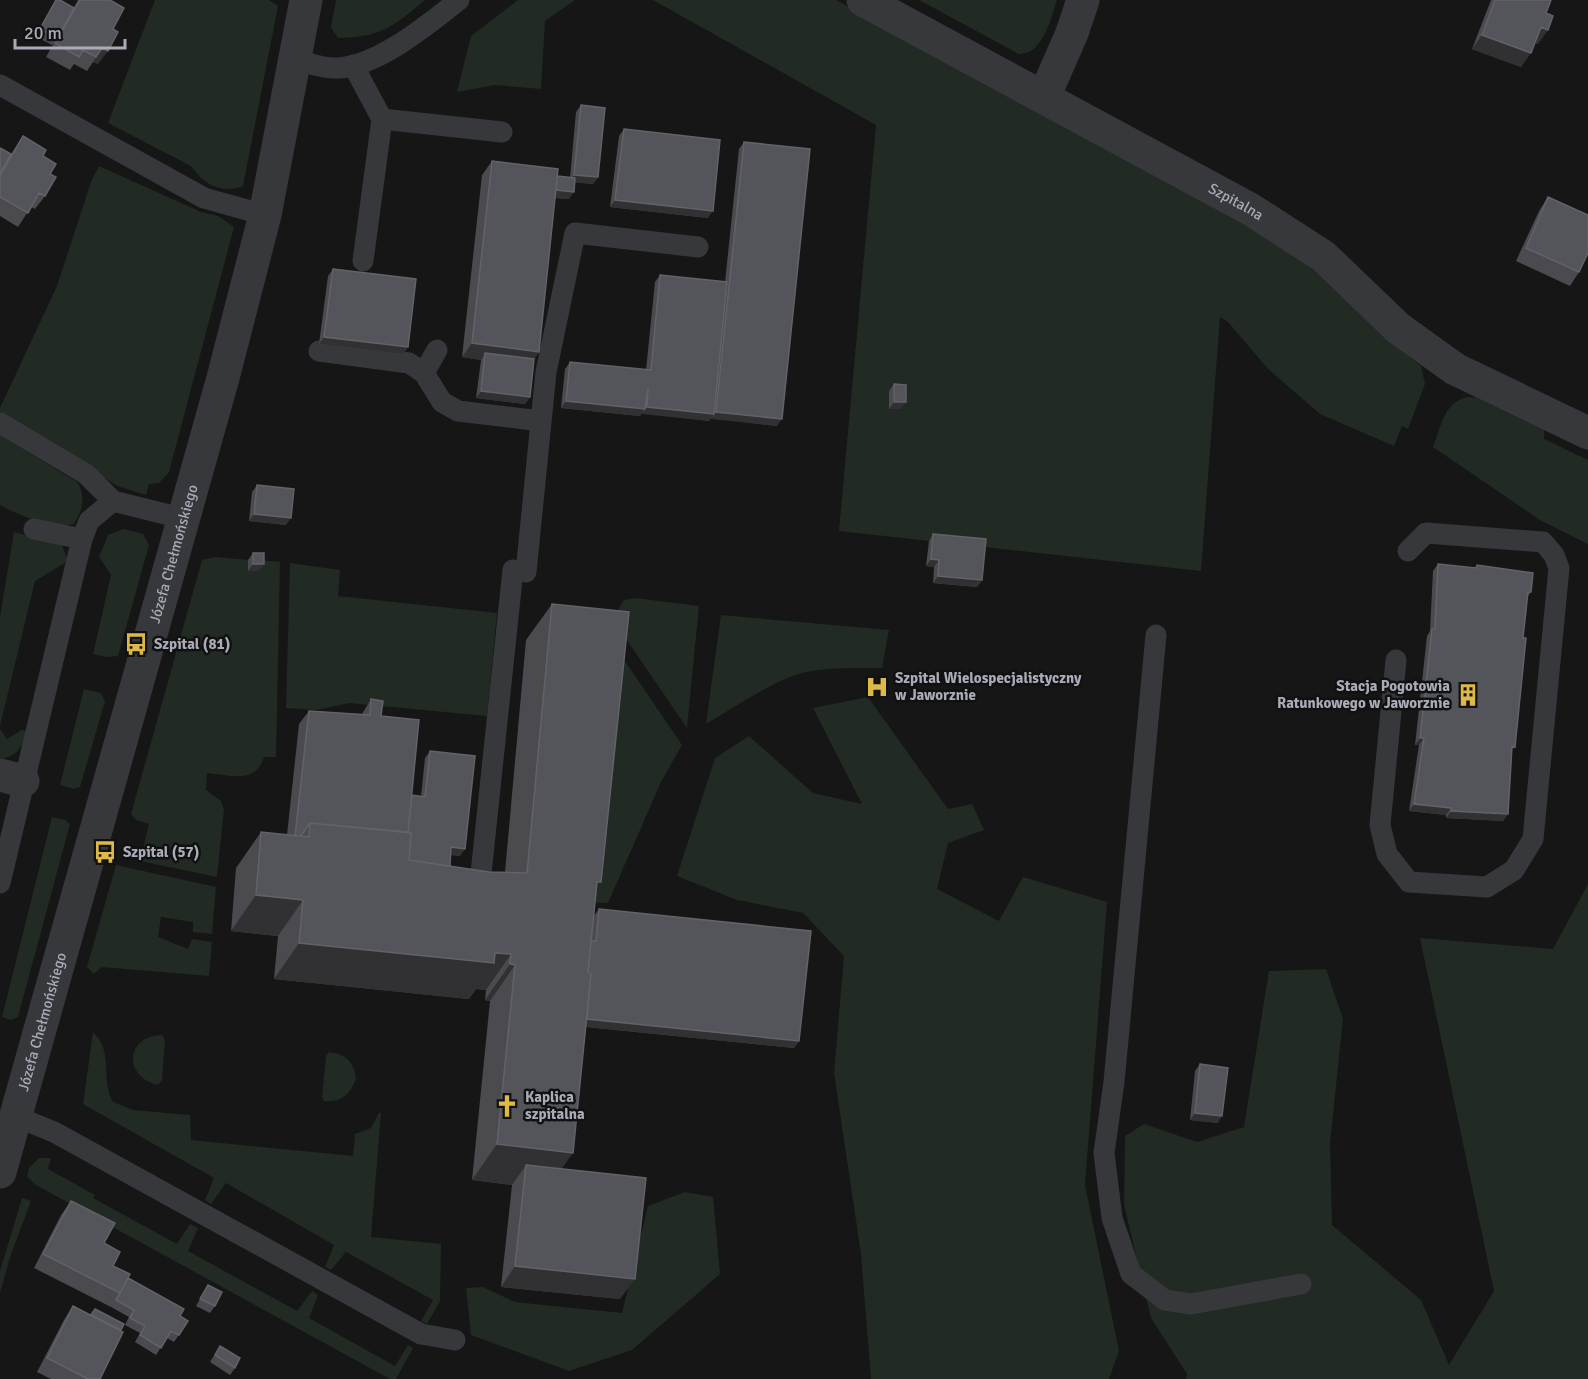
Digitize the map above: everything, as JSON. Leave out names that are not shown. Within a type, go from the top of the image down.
[{"type":"street","name":"Józefa Chełmońskiego","points":[[0,1172],[185,519],[265,215],[306,0]]},
{"type":"street","name":"Szpitalna","points":[[864,0],[1250,209],[1323,256],[1398,328],[1455,369],[1588,433]]},
{"type":"street","points":[[1044,97],[1072,33],[1083,0]]},
{"type":"lane","points":[[296,60],[337,68],[353,65],[406,42],[459,0]]},
{"type":"lane","points":[[353,65],[382,119],[363,261]]},
{"type":"lane","points":[[0,85],[204,198],[265,215]]},
{"type":"lane","points":[[382,119],[502,132]]},
{"type":"lane","points":[[480,884],[519,571],[542,421],[546,372],[575,233],[698,247]]},
{"type":"lane","points":[[424,373],[437,350]]},
{"type":"lane","points":[[319,351],[409,363],[424,373],[442,402],[458,411],[542,421]]},
{"type":"lane","points":[[0,423],[86,474],[113,501],[185,519]]},
{"type":"lane","points":[[0,883],[12,778],[39,725],[82,539],[88,521],[113,501]]},
{"type":"lane","points":[[34,529],[82,539]]},
{"type":"lane","points":[[1396,660],[1380,825],[1388,854],[1409,882],[1487,887],[1514,870],[1533,839],[1559,568],[1554,555],[1543,542],[1426,533],[1408,550]]},
{"type":"lane","points":[[1156,635],[1114,1083],[1104,1154],[1112,1218],[1131,1274],[1166,1299],[1191,1304],[1301,1284]]},
{"type":"lane","points":[[17,1117],[54,1132],[421,1334],[455,1340]]},
{"type":"shaded area","points":[[155,0],[269,0],[278,6],[243,186],[227,189],[207,183],[191,166],[108,123]]},
{"type":"shaded area","points":[[336,0],[425,0],[386,29],[376,33],[338,38],[331,27]]},
{"type":"shaded area","points":[[518,0],[575,0],[545,21],[541,89],[495,85],[457,92],[471,36]]},
{"type":"shaded area","points":[[653,0],[836,0],[1239,218],[1308,265],[1379,332],[1421,366],[1425,384],[1408,429],[1402,426],[1394,446],[1320,414],[1269,370],[1228,322],[1220,317],[1201,571],[839,531],[876,125]]},
{"type":"shaded area","points":[[919,0],[1057,0],[1049,25],[1040,42],[1027,53],[1019,54]]},
{"type":"shaded area","points":[[99,166],[201,212],[218,216],[234,227],[169,472],[159,483],[149,484],[146,495],[117,486],[68,453],[0,413],[0,408],[57,286],[91,182]]},
{"type":"shaded area","points":[[1477,398],[1544,430],[1544,439],[1588,460],[1588,544],[1540,520],[1433,447],[1448,409],[1460,399]]},
{"type":"shaded area","points":[[0,435],[77,482],[82,492],[82,503],[73,524],[65,526],[46,523],[0,505]]},
{"type":"shaded area","points":[[123,529],[143,534],[149,545],[118,656],[106,657],[93,654],[111,575],[99,557],[108,535]]},
{"type":"shaded area","points":[[14,532],[62,545],[68,561],[35,581],[0,726],[0,617]]},
{"type":"shaded area","points":[[215,557],[248,560],[248,571],[259,560],[280,562],[276,757],[264,757],[255,772],[249,775],[207,773],[206,790],[221,801],[224,809],[217,877],[140,861],[149,824],[136,820],[131,814],[202,560]]},
{"type":"shaded area","points":[[290,563],[340,570],[338,596],[497,613],[487,716],[349,703],[316,710],[286,708]]},
{"type":"shaded area","points":[[635,598],[699,606],[687,728],[620,630],[617,618],[619,608],[624,600]]},
{"type":"shaded area","points":[[721,615],[889,630],[882,668],[842,668],[791,676],[706,724]]},
{"type":"shaded area","points":[[614,645],[682,745],[661,782],[608,903],[583,902]]},
{"type":"shaded area","points":[[84,689],[101,693],[105,701],[80,787],[74,789],[60,785]]},
{"type":"shaded area","points":[[868,697],[948,809],[972,804],[984,830],[948,843],[937,889],[999,921],[1023,877],[1107,902],[1085,1185],[1119,1351],[1109,1379],[871,1379],[861,1254],[834,1073],[844,956],[803,913],[737,900],[677,876],[715,758],[749,736],[813,793],[862,804],[813,708]]},
{"type":"shaded area","points":[[0,729],[7,739],[22,730],[27,731],[18,750],[11,756],[0,759]]},
{"type":"shaded area","points":[[52,817],[65,820],[70,824],[18,1017],[11,1020],[2,1017]]},
{"type":"shaded area","points":[[116,865],[216,887],[212,934],[193,932],[193,922],[161,917],[158,937],[188,949],[192,939],[212,942],[209,976],[102,967],[94,974],[87,967]]},
{"type":"shaded area","points":[[1588,884],[1588,1379],[1186,1379],[1187,1374],[1151,1318],[1124,1205],[1125,1136],[1144,1124],[1197,1142],[1244,1127],[1269,971],[1326,969],[1343,1019],[1330,1143],[1332,1225],[1421,1300],[1449,1365],[1494,1291],[1420,938],[1553,949]]},
{"type":"shaded area","points":[[93,1032],[103,1048],[107,1084],[113,1102],[133,1110],[190,1115],[191,1140],[353,1156],[355,1134],[371,1128],[381,1113],[371,1237],[441,1244],[440,1301],[427,1324],[421,1321],[433,1300],[346,1252],[331,1270],[325,1267],[334,1245],[226,1183],[211,1204],[205,1200],[214,1178],[83,1104]]},
{"type":"shaded area","points":[[162,1035],[165,1040],[162,1080],[158,1085],[147,1081],[139,1074],[134,1066],[133,1057],[135,1049],[141,1042],[150,1037]]},
{"type":"shaded area","points":[[329,1052],[348,1060],[356,1079],[351,1089],[336,1101],[324,1101],[322,1097],[326,1056]]},
{"type":"shaded area","points":[[39,1158],[51,1158],[48,1169],[95,1195],[93,1198],[177,1244],[190,1224],[198,1228],[188,1251],[297,1311],[312,1291],[318,1295],[309,1318],[395,1366],[408,1345],[413,1348],[396,1379],[390,1379],[36,1185],[27,1177],[29,1168]]},
{"type":"shaded area","points":[[685,1192],[713,1197],[720,1274],[632,1350],[569,1371],[471,1335],[466,1288],[483,1287],[515,1302],[622,1313],[648,1206]]},
{"type":"shaded area","points":[[22,1198],[31,1201],[10,1257],[0,1293],[0,1271]]},
{"type":"building","points":[[56,0],[74,8],[57,38],[40,29]]},
{"type":"building","points":[[80,0],[110,0],[124,8],[113,29],[118,32],[108,51],[102,48],[96,57],[83,50],[79,57],[55,43]]},
{"type":"building","points":[[1495,0],[1551,0],[1546,13],[1553,16],[1548,30],[1541,27],[1531,53],[1482,35]]},
{"type":"building","points":[[581,105],[605,108],[598,177],[574,175]]},
{"type":"building","points":[[624,129],[720,140],[713,211],[615,200]]},
{"type":"building","points":[[23,136],[46,150],[43,156],[56,164],[50,174],[56,177],[45,196],[39,193],[28,213],[0,197],[0,176]]},
{"type":"building","points":[[744,142],[810,149],[782,419],[716,412]]},
{"type":"building","points":[[0,148],[11,154],[0,174]]},
{"type":"building","points":[[492,161],[558,169],[539,352],[472,343]]},
{"type":"building","points":[[557,176],[575,178],[574,192],[556,190]]},
{"type":"building","points":[[1548,197],[1588,215],[1588,253],[1579,272],[1526,248]]},
{"type":"building","points":[[333,269],[416,279],[408,347],[324,337]]},
{"type":"building","points":[[660,275],[727,282],[714,414],[647,407],[648,388],[645,409],[566,401],[570,362],[651,370]]},
{"type":"building","points":[[485,353],[534,359],[530,397],[481,391]]},
{"type":"building","points":[[894,384],[906,385],[906,402],[894,402]]},
{"type":"building","points":[[257,485],[294,489],[291,518],[254,514]]},
{"type":"building","points":[[933,534],[986,539],[982,580],[938,576],[939,560],[931,559]]},
{"type":"building","points":[[253,553],[264,553],[264,564],[253,564]]},
{"type":"building","name":"Stacja Pogotowia Ratunkowego w Jaworznie","points":[[1438,564],[1476,568],[1477,565],[1533,573],[1531,592],[1528,592],[1523,638],[1526,638],[1515,747],[1512,746],[1508,814],[1451,811],[1451,808],[1414,804],[1424,738],[1420,738],[1432,629],[1435,629]]},
{"type":"building","points":[[552,604],[629,612],[601,882],[597,882],[588,972],[591,974],[573,1153],[497,1144],[515,965],[510,964],[511,954],[495,953],[494,963],[299,943],[303,900],[256,895],[261,832],[309,837],[310,823],[411,833],[409,860],[489,872],[527,873]]},
{"type":"building","points":[[371,699],[383,701],[381,716],[419,720],[408,832],[310,823],[301,836],[295,836],[309,711],[370,715]]},
{"type":"building","points":[[430,751],[475,756],[465,849],[451,847],[450,866],[409,860],[411,833],[408,832],[412,795],[425,797]]},
{"type":"building","points":[[599,909],[811,931],[799,1041],[587,1019],[591,941],[596,941]]},
{"type":"building","points":[[1200,1064],[1228,1068],[1222,1116],[1195,1113]]},
{"type":"building","points":[[526,1165],[646,1178],[635,1279],[515,1266]]},
{"type":"building","points":[[71,1201],[115,1223],[104,1243],[120,1252],[113,1266],[130,1274],[120,1293],[43,1254]]},
{"type":"building","points":[[128,1278],[184,1309],[180,1316],[188,1321],[179,1335],[171,1331],[161,1348],[140,1335],[145,1326],[130,1318],[134,1310],[116,1300]]},
{"type":"building","points":[[208,1285],[222,1292],[215,1306],[200,1299]]},
{"type":"building","points":[[73,1306],[123,1332],[100,1379],[88,1379],[47,1358]]},
{"type":"building","points":[[95,1309],[124,1324],[121,1330],[91,1315]]},
{"type":"building","points":[[220,1346],[240,1358],[235,1368],[215,1355]]},
{"type":"place","name":"Szpital (81)","points":[[136,644]]},
{"type":"place","name":"Szpital Wielospecjalistyczny w Jaworznie","points":[[877,687]]},
{"type":"place","name":"Stacja Pogotowia Ratunkowego w Jaworznie","points":[[1468,695]]},
{"type":"place","name":"Szpital (57)","points":[[105,852]]},
{"type":"place","name":"Kaplica szpitalna","points":[[507,1106]]}]
